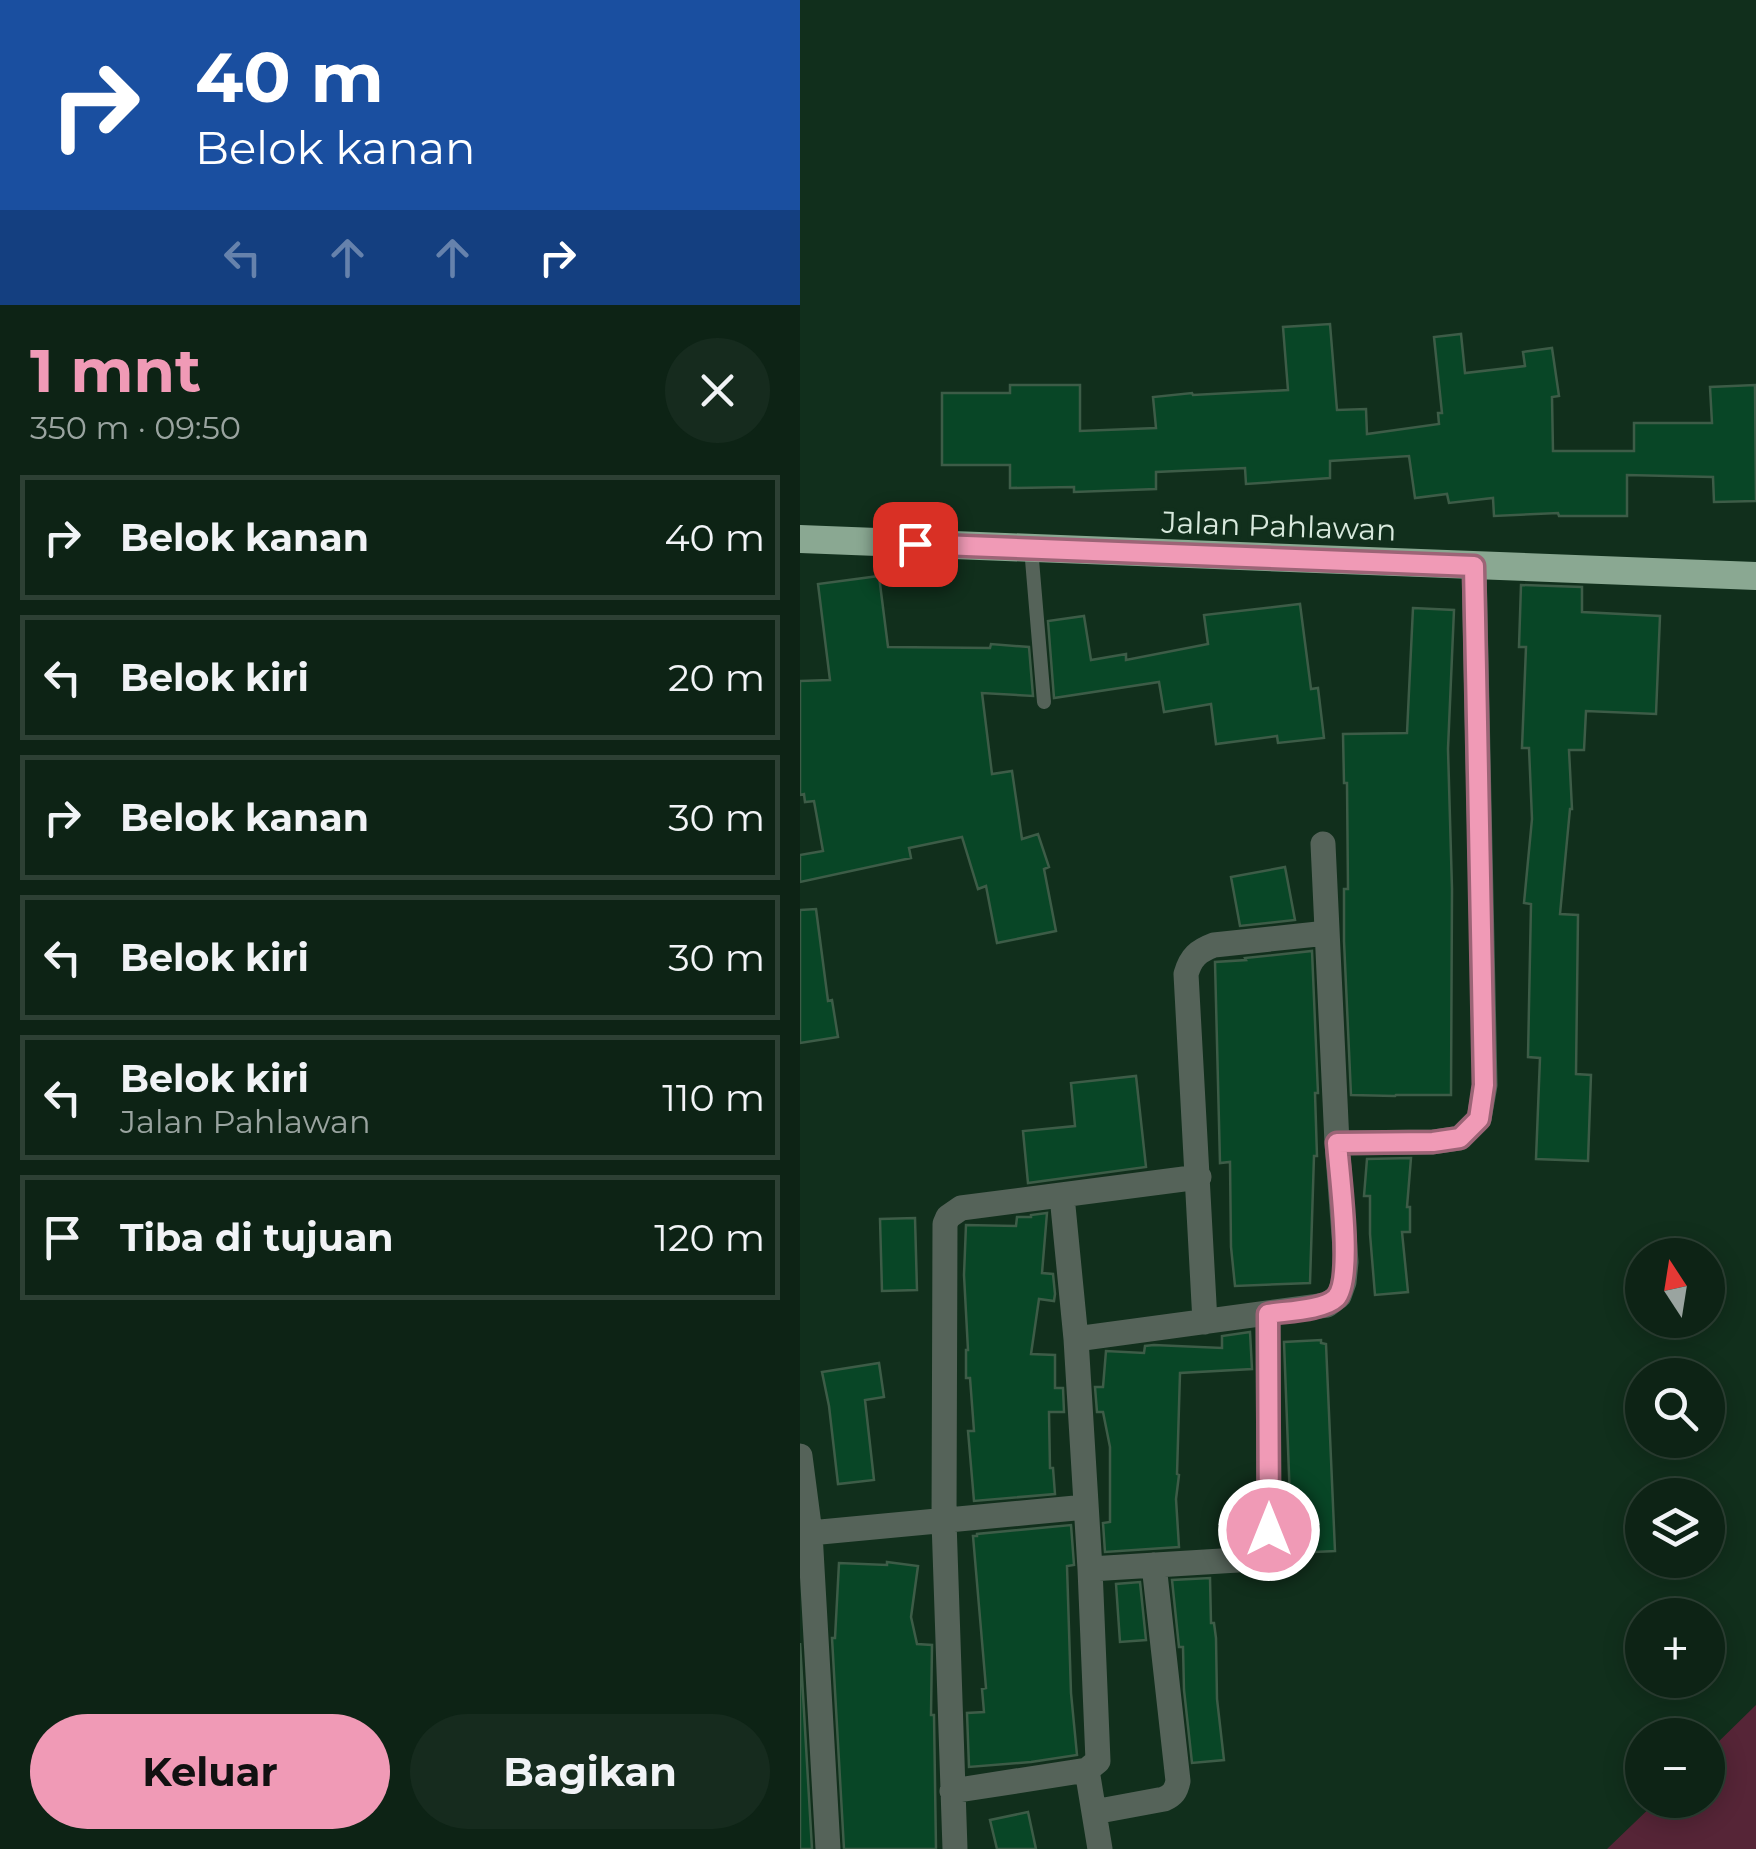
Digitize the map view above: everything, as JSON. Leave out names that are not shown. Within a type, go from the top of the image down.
[{"type":"highway","name":"Jalan Pahlawan","points":[[800,540],[1756,576]]},
{"type":"street","points":[[1337,1143],[1460,1138],[1479,1119],[1484,1085],[1474,566]]},
{"type":"street","points":[[1076,1339],[1326,1305],[1339,1296],[1346,1262],[1323,844]]},
{"type":"street","points":[[1206,1322],[1186,974],[1190,960],[1214,945],[1328,933]]},
{"type":"street","points":[[955,1849],[944,1521],[945,1224],[960,1208],[1198,1177]]},
{"type":"street","points":[[952,1791],[1086,1770],[1098,1761],[1076,1339],[1062,1196]]},
{"type":"street","points":[[1090,1569],[1238,1560],[1256,1550],[1269,1530],[1268,1314]]},
{"type":"street","points":[[800,1456],[810,1534],[809,1693],[828,1849]]},
{"type":"street","points":[[810,1534],[1086,1507]]},
{"type":"street","points":[[1094,1812],[1164,1799],[1176,1790],[1154,1565]]},
{"type":"street","points":[[1086,1770],[1100,1849]]},
{"type":"lane","points":[[1031,548],[1044,702]]},
{"type":"shaded area","points":[[1756,1705],[1756,1849],[1607,1849],[1639,1818],[1725,1818],[1725,1735]]},
{"type":"building","points":[[1330,324],[1337,410],[1366,409],[1367,434],[1439,424],[1438,413],[1442,413],[1434,337],[1461,334],[1465,373],[1525,366],[1523,352],[1552,348],[1559,396],[1552,397],[1553,451],[1634,451],[1634,423],[1712,423],[1710,387],[1755,385],[1756,501],[1714,502],[1713,477],[1627,475],[1627,516],[1494,516],[1493,498],[1449,503],[1447,494],[1415,498],[1409,456],[1330,461],[1330,478],[1246,484],[1245,468],[1156,472],[1156,489],[1074,492],[1074,487],[1010,488],[1010,465],[942,465],[942,393],[1010,393],[1010,385],[1080,385],[1080,431],[1156,428],[1153,397],[1288,390],[1283,327]]},
{"type":"building","points":[[879,576],[888,647],[1029,647],[1033,696],[982,693],[992,774],[1012,771],[1022,839],[1038,834],[1049,867],[1044,869],[1056,931],[997,943],[986,886],[978,889],[962,837],[909,848],[911,858],[800,882],[800,855],[823,851],[814,801],[805,802],[804,794],[800,795],[800,681],[830,680],[818,584]]},
{"type":"building","points":[[1521,585],[1582,587],[1582,612],[1660,616],[1656,714],[1586,711],[1584,750],[1569,750],[1572,809],[1560,914],[1578,915],[1576,1074],[1591,1075],[1588,1161],[1536,1159],[1540,1058],[1528,1057],[1531,904],[1524,903],[1532,819],[1529,748],[1522,748],[1526,647],[1519,647]]},
{"type":"building","points":[[1300,604],[1311,689],[1318,688],[1324,738],[1278,743],[1277,736],[1216,744],[1211,704],[1164,712],[1159,682],[1054,698],[1048,621],[1084,616],[1091,660],[1126,654],[1126,660],[1208,644],[1204,615]]},
{"type":"building","points":[[1413,608],[1454,610],[1448,749],[1451,1095],[1351,1095],[1344,941],[1344,889],[1348,889],[1343,734],[1407,733]]},
{"type":"building","points":[[1285,867],[1295,920],[1240,926],[1231,877]]},
{"type":"building","points":[[816,909],[828,1001],[832,1000],[838,1037],[800,1043],[800,910]]},
{"type":"building","points":[[1312,951],[1318,1093],[1310,1283],[1235,1286],[1230,1162],[1220,1163],[1215,962]]},
{"type":"building","points":[[1136,1076],[1146,1167],[1028,1183],[1023,1131],[1075,1126],[1071,1083]]},
{"type":"building","points":[[1411,1158],[1407,1207],[1410,1232],[1402,1232],[1408,1292],[1375,1295],[1370,1196],[1364,1196],[1367,1159]]},
{"type":"building","points":[[1047,1213],[1042,1273],[1053,1274],[1055,1294],[1054,1301],[1039,1299],[1031,1354],[1055,1355],[1055,1388],[1063,1388],[1064,1412],[1049,1412],[1050,1468],[1055,1494],[974,1501],[968,1431],[974,1431],[970,1378],[966,1378],[966,1225],[1016,1226],[1017,1217]]},
{"type":"building","points":[[915,1218],[917,1290],[882,1291],[880,1219]]},
{"type":"building","points":[[1250,1332],[1252,1369],[1180,1373],[1176,1499],[1179,1547],[1105,1552],[1103,1523],[1110,1522],[1110,1447],[1103,1412],[1097,1412],[1095,1387],[1103,1387],[1106,1351],[1144,1353],[1145,1346],[1154,1345],[1222,1348],[1222,1336]]},
{"type":"building","points":[[1321,1340],[1326,1344],[1335,1551],[1292,1553],[1284,1342]]},
{"type":"building","points":[[879,1363],[884,1397],[865,1400],[874,1480],[838,1484],[822,1372]]},
{"type":"building","points":[[1071,1525],[1074,1565],[1067,1566],[1077,1755],[969,1767],[967,1713],[984,1712],[982,1689],[986,1688],[973,1536]]},
{"type":"building","points":[[839,1563],[918,1566],[911,1617],[917,1644],[932,1645],[936,1849],[844,1849],[832,1638]]},
{"type":"building","points":[[1210,1578],[1224,1760],[1192,1763],[1183,1647],[1179,1647],[1172,1580]]},
{"type":"building","points":[[1140,1582],[1146,1640],[1120,1642],[1116,1584]]},
{"type":"building","points":[[800,1643],[812,1849],[800,1849]]},
{"type":"building","points":[[1028,1812],[1036,1849],[997,1849],[990,1820]]},
{"type":"route","points":[[915,544],[1474,566],[1484,1085],[1479,1119],[1460,1138],[1337,1143],[1346,1262],[1339,1296],[1326,1305],[1268,1314],[1269,1530]]}]
